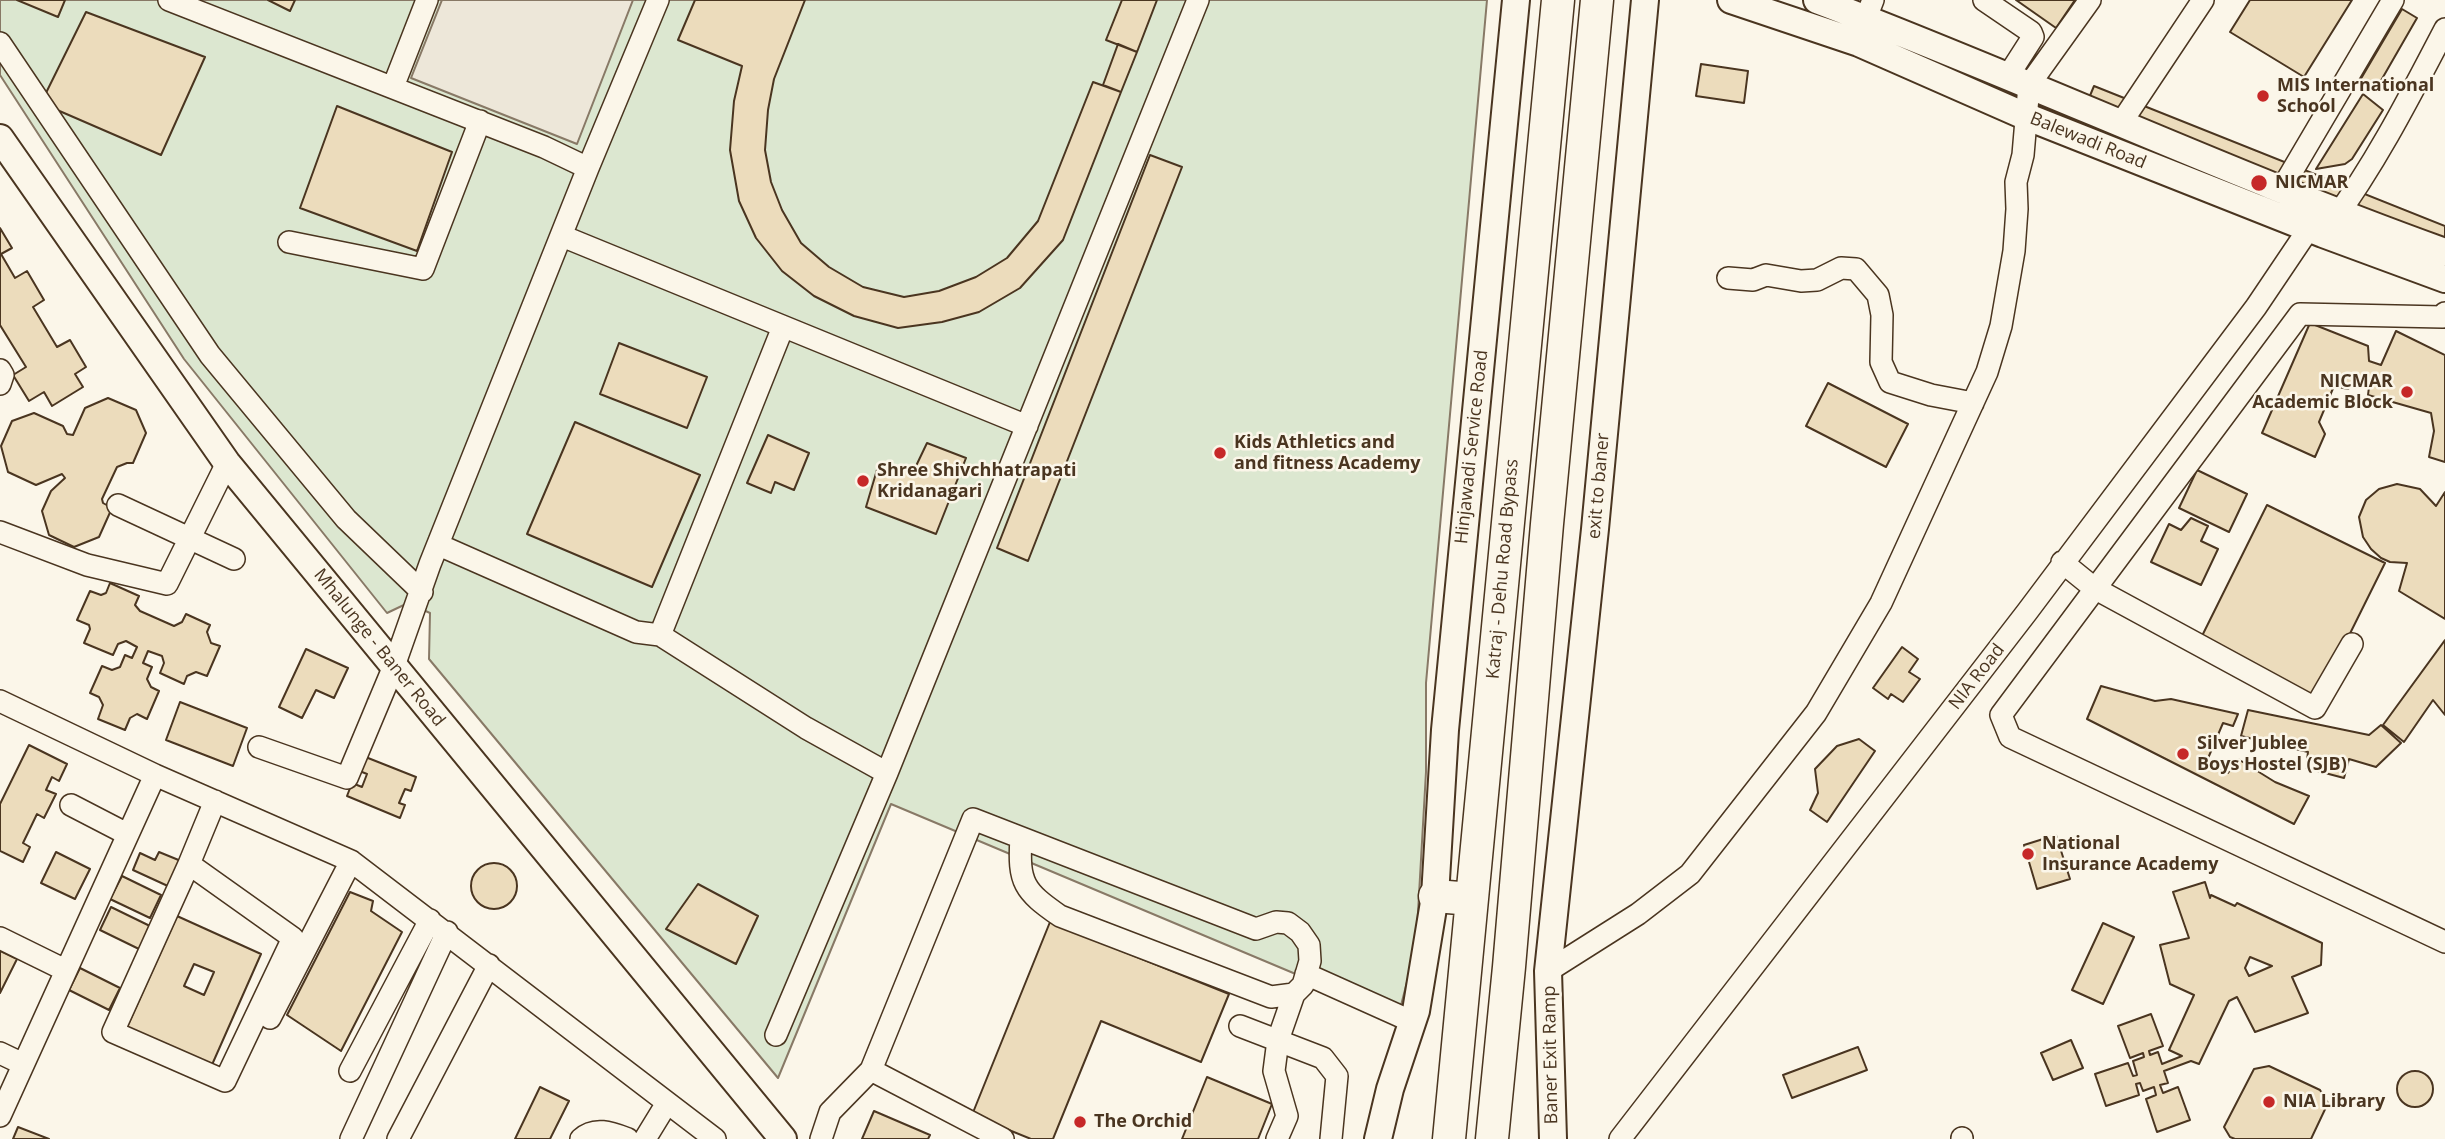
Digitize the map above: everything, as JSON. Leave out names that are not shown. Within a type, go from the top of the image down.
[{"type":"highway","name":"Katraj - Dehu Road Bypass","points":[[1449,1139],[1558,0]]},
{"type":"highway","points":[[1492,1139],[1597,0]]},
{"type":"highway","points":[[1435,895],[1472,899]]},
{"type":"main road","name":"Hinjawadi Service Road","points":[[1435,895],[1446,730],[1516,0]]},
{"type":"main road","name":"exit to baner","points":[[1548,971],[1595,529],[1645,0]]},
{"type":"main road","name":"Balewadi Road","points":[[1731,0],[1859,43],[2025,116],[2323,221],[2445,252]]},
{"type":"main road","name":"Balewadi Road","points":[[1818,0],[1869,9],[2018,80],[2281,190],[2323,221],[2445,279]]},
{"type":"main road","points":[[1502,137],[1544,143]]},
{"type":"main road","name":"Mhalunge - Baner Road","points":[[0,138],[227,463],[783,1139]]},
{"type":"main road","points":[[1378,1139],[1390,1089],[1413,1022],[1435,895]]},
{"type":"main road","points":[[1509,967],[1548,971]]},
{"type":"main road","name":"Baner Exit Ramp","points":[[1548,971],[1553,1139]]},
{"type":"street","points":[[169,0],[480,121],[588,168]]},
{"type":"street","points":[[393,87],[427,0]]},
{"type":"street","points":[[260,747],[347,778],[394,666],[588,168],[658,0]]},
{"type":"street","points":[[776,1035],[887,773],[1198,0]]},
{"type":"street","points":[[1548,971],[1638,914],[1690,874],[1816,713],[1881,603],[1987,372],[2008,293],[2017,209],[2016,182],[2023,155],[2025,116],[2018,80],[2033,37],[2031,32],[1984,0]]},
{"type":"street","points":[[2018,80],[2090,0]]},
{"type":"street","points":[[2121,123],[2203,0]]},
{"type":"street","points":[[2281,190],[2393,0]]},
{"type":"street","name":"NIA Road","points":[[1620,1139],[2019,623],[2062,562],[2256,307],[2323,221],[2365,175],[2412,95],[2445,29]]},
{"type":"street","points":[[0,43],[211,355],[346,519],[422,592]]},
{"type":"street","points":[[289,242],[423,269],[480,121]]},
{"type":"street","points":[[562,236],[1027,426]]},
{"type":"street","points":[[1728,278],[1753,280],[1766,275],[1801,281],[1817,279],[1841,268],[1856,270],[1878,295],[1882,315],[1881,362],[1890,382],[1931,395],[1973,403]]},
{"type":"street","points":[[2445,313],[2443,317],[2300,314],[2001,715],[2010,737],[2445,942]]},
{"type":"street","points":[[660,635],[783,327]]},
{"type":"street","points":[[0,370],[4,375],[0,384]]},
{"type":"street","points":[[0,532],[87,565],[167,584],[227,463]]},
{"type":"street","points":[[118,505],[234,559]]},
{"type":"street","points":[[439,545],[636,632],[660,635],[806,728],[887,773]]},
{"type":"street","points":[[2062,562],[2094,588],[2315,708],[2352,644]]},
{"type":"street","points":[[0,701],[155,775],[351,861],[715,1139]]},
{"type":"street","points":[[0,1116],[155,775]]},
{"type":"street","points":[[188,864],[293,938],[225,1081],[113,1032],[215,801]]},
{"type":"street","points":[[71,805],[127,834]]},
{"type":"street","points":[[821,1139],[830,1112],[871,1070],[973,819],[1256,929],[1276,922],[1288,923],[1300,932],[1309,945],[1310,961],[1303,985],[1294,994],[1278,1040],[1274,1071],[1287,1116],[1277,1139]]},
{"type":"street","points":[[1021,838],[1020,862],[1024,884],[1034,897],[1060,916],[1271,997],[1294,994]]},
{"type":"street","points":[[265,1028],[351,861]]},
{"type":"street","points":[[350,1071],[438,926]]},
{"type":"street","points":[[351,1139],[438,926]]},
{"type":"street","points":[[0,938],[65,970]]},
{"type":"street","points":[[398,1139],[489,965]]},
{"type":"street","points":[[1306,974],[1413,1022]]},
{"type":"street","points":[[1240,1026],[1323,1058],[1337,1076],[1331,1139]]},
{"type":"street","points":[[0,1053],[23,1063]]},
{"type":"street","points":[[871,1070],[1003,1139]]},
{"type":"street","points":[[645,1139],[667,1102]]},
{"type":"street","points":[[581,1139],[594,1131],[608,1132],[628,1139]]},
{"type":"green space","name":"Shree Shivchhatrapati Kridanagari","points":[[0,0],[1487,0],[1426,683],[1426,772],[1416,947],[1398,1017],[891,804],[778,1078],[429,659],[430,613],[408,603],[387,613],[184,359],[0,75]]},
{"type":"shaded area","points":[[442,0],[633,0],[577,144],[411,78]]},
{"type":"building","points":[[17,0],[65,0],[58,17]]},
{"type":"building","points":[[268,0],[295,0],[290,11]]},
{"type":"building","points":[[695,0],[805,0],[774,79],[768,110],[765,150],[771,182],[782,210],[801,243],[829,267],[863,287],[904,297],[939,291],[976,277],[1007,258],[1038,221],[1093,82],[1121,92],[1063,240],[1020,288],[979,312],[942,322],[898,328],[854,316],[814,296],[782,271],[756,238],[739,201],[730,150],[734,101],[742,66],[678,40]]},
{"type":"building","points":[[1122,0],[1157,0],[1137,52],[1106,40]]},
{"type":"building","points":[[2016,0],[2075,0],[2056,28]]},
{"type":"building","points":[[2250,0],[2352,0],[2304,77],[2230,32]]},
{"type":"building","points":[[2402,9],[2417,18],[2375,91],[2359,82]]},
{"type":"building","points":[[86,12],[205,57],[161,155],[41,103]]},
{"type":"building","points":[[1118,44],[1137,52],[1121,92],[1103,85]]},
{"type":"building","points":[[1701,64],[1748,71],[1744,103],[1696,96]]},
{"type":"building","name":"NICMAR","points":[[2094,86],[2445,226],[2445,255],[2072,139]]},
{"type":"building","points":[[2363,94],[2383,110],[2352,159],[2345,164],[2316,169]]},
{"type":"building","points":[[337,106],[452,152],[417,251],[300,208]]},
{"type":"building","points":[[1150,155],[1182,167],[1028,561],[997,548]]},
{"type":"building","points":[[0,228],[12,248],[1,254],[15,278],[27,271],[44,300],[33,307],[57,347],[70,340],[86,367],[75,374],[83,387],[52,406],[44,392],[29,401],[13,375],[26,367],[0,325]]},
{"type":"building","name":"NICMAR Academic Block","points":[[2310,323],[2368,346],[2369,361],[2381,365],[2396,331],[2445,355],[2445,462],[2429,457],[2434,431],[2431,413],[2368,395],[2369,387],[2355,382],[2348,389],[2334,386],[2319,422],[2325,434],[2315,457],[2262,433]]},
{"type":"building","points":[[619,343],[707,377],[687,428],[600,394]]},
{"type":"building","points":[[1828,383],[1908,424],[1886,467],[1806,426]]},
{"type":"building","points":[[108,398],[136,410],[146,433],[133,463],[117,467],[102,499],[103,503],[112,508],[99,537],[74,547],[49,535],[42,511],[51,491],[65,478],[62,474],[36,485],[8,472],[1,446],[12,421],[34,413],[63,426],[67,434],[73,435],[85,408]]},
{"type":"building","points":[[575,422],[700,475],[652,587],[527,534]]},
{"type":"building","points":[[768,435],[809,453],[794,490],[775,482],[771,493],[747,483]]},
{"type":"building","points":[[927,443],[966,458],[936,534],[866,507],[879,463],[899,471],[916,466]]},
{"type":"building","points":[[2197,470],[2247,494],[2229,532],[2179,508]]},
{"type":"building","points":[[2397,484],[2420,489],[2436,506],[2445,492],[2445,619],[2399,591],[2407,563],[2390,562],[2381,558],[2363,537],[2359,517],[2366,500],[2379,489]]},
{"type":"building","points":[[2267,505],[2385,563],[2316,702],[2198,644]]},
{"type":"building","points":[[2191,518],[2208,526],[2201,541],[2218,549],[2201,585],[2151,562],[2169,524],[2181,530]]},
{"type":"building","points":[[110,583],[139,596],[135,605],[140,611],[174,626],[182,622],[186,614],[210,625],[207,632],[211,643],[220,646],[207,676],[196,672],[187,676],[184,684],[160,673],[164,663],[162,656],[148,651],[143,663],[152,667],[147,679],[151,687],[159,691],[147,719],[137,714],[130,718],[125,730],[98,719],[103,705],[99,697],[90,693],[102,666],[112,670],[120,667],[125,655],[132,658],[137,647],[126,641],[118,644],[113,655],[84,643],[89,625],[77,620],[90,591],[101,595],[106,593]]},
{"type":"building","points":[[2445,640],[2445,715],[2433,700],[2404,742],[2383,725]]},
{"type":"building","points":[[1902,647],[1918,659],[1909,672],[1920,679],[1903,702],[1891,694],[1888,699],[1873,688]]},
{"type":"building","points":[[306,649],[348,668],[334,698],[316,690],[302,718],[279,707]]},
{"type":"building","name":"Silver Jublee Boys Hostel (SJB)","points":[[2101,686],[2155,701],[2171,699],[2238,714],[2233,726],[2223,723],[2206,763],[2228,773],[2238,759],[2275,782],[2309,796],[2294,824],[2087,719]]},
{"type":"building","points":[[180,702],[247,728],[233,766],[166,740]]},
{"type":"building","points":[[2248,710],[2369,735],[2381,725],[2401,743],[2376,767],[2349,759],[2344,778],[2306,768],[2308,752],[2241,736]]},
{"type":"building","points":[[1859,739],[1875,751],[1827,822],[1810,810],[1818,793],[1815,769],[1837,746]]},
{"type":"building","points":[[29,745],[67,764],[59,781],[52,777],[46,790],[56,794],[44,818],[37,814],[23,843],[30,847],[23,862],[0,851],[0,804]]},
{"type":"building","points":[[363,756],[416,777],[411,791],[405,789],[399,803],[405,805],[400,818],[347,796],[352,783],[362,787],[367,774],[357,770]]},
{"type":"building","points":[[2056,835],[2070,879],[2037,889],[2024,845]]},
{"type":"building","points":[[56,852],[90,869],[75,899],[41,883]]},
{"type":"building","points":[[159,852],[181,861],[170,887],[133,870],[140,853],[155,860]]},
{"type":"building","points":[[494,863],[511,869],[517,886],[511,903],[494,909],[477,903],[471,886],[477,869]]},
{"type":"building","points":[[122,876],[161,895],[150,918],[110,899]]},
{"type":"building","points":[[2205,882],[2210,898],[2211,895],[2235,906],[2237,903],[2322,943],[2321,965],[2292,977],[2308,1013],[2255,1032],[2237,997],[2229,1001],[2199,1064],[2191,1061],[2164,1071],[2168,1083],[2160,1085],[2163,1093],[2178,1087],[2190,1120],[2157,1132],[2146,1099],[2156,1095],[2154,1087],[2143,1091],[2140,1083],[2136,1084],[2139,1095],[2106,1106],[2095,1074],[2128,1063],[2133,1076],[2137,1075],[2133,1061],[2144,1057],[2143,1053],[2130,1058],[2118,1026],[2151,1014],[2163,1046],[2149,1051],[2150,1055],[2158,1052],[2162,1064],[2182,1056],[2169,1050],[2194,995],[2170,984],[2160,945],[2189,938],[2173,892]],"holes":[[[2250,957],[2272,966],[2249,976],[2245,968]]]},
{"type":"building","points":[[698,884],[758,916],[736,964],[666,929]]},
{"type":"building","points":[[350,892],[373,901],[371,911],[402,932],[341,1051],[287,1015]]},
{"type":"building","points":[[111,907],[152,927],[141,950],[100,930]]},
{"type":"building","points":[[177,916],[261,954],[211,1067],[126,1029]],"holes":[[[194,964],[214,972],[204,995],[184,986]]]},
{"type":"building","points":[[1050,922],[1229,994],[1201,1062],[1101,1021],[1053,1139],[1031,1139],[972,1115]]},
{"type":"building","points":[[2103,923],[2134,937],[2103,1004],[2072,990]]},
{"type":"building","points":[[0,951],[17,959],[0,993]]},
{"type":"building","points":[[80,968],[120,988],[109,1010],[69,990]]},
{"type":"building","points":[[2071,1040],[2083,1068],[2053,1080],[2041,1053]]},
{"type":"building","points":[[1858,1047],[1867,1070],[1792,1098],[1783,1075]]},
{"type":"building","points":[[2269,1066],[2320,1090],[2328,1103],[2311,1139],[2235,1139],[2230,1137],[2224,1127],[2254,1069]]},
{"type":"building","points":[[2415,1071],[2428,1076],[2433,1089],[2428,1102],[2415,1107],[2402,1102],[2397,1089],[2402,1076]]},
{"type":"building","points":[[1207,1077],[1272,1104],[1258,1139],[1182,1139]]},
{"type":"building","points":[[540,1087],[569,1101],[550,1139],[515,1139]]},
{"type":"building","points":[[874,1111],[930,1135],[928,1139],[862,1139]]},
{"type":"building","points":[[18,1127],[49,1139],[13,1139]]},
{"type":"place","name":"MIS International School","points":[[2263,96]]},
{"type":"place","name":"NICMAR","points":[[2259,183]]},
{"type":"place","name":"NICMAR Academic Block","points":[[2407,392]]},
{"type":"place","name":"Kids Athletics and and fitness Academy","points":[[1220,453]]},
{"type":"place","name":"Shree Shivchhatrapati Kridanagari","points":[[863,481]]},
{"type":"place","name":"Silver Jublee Boys Hostel (SJB)","points":[[2183,754]]},
{"type":"place","name":"National Insurance Academy","points":[[2028,854]]},
{"type":"place","name":"NIA Library","points":[[2269,1102]]},
{"type":"place","name":"The Orchid","points":[[1080,1122]]}]
